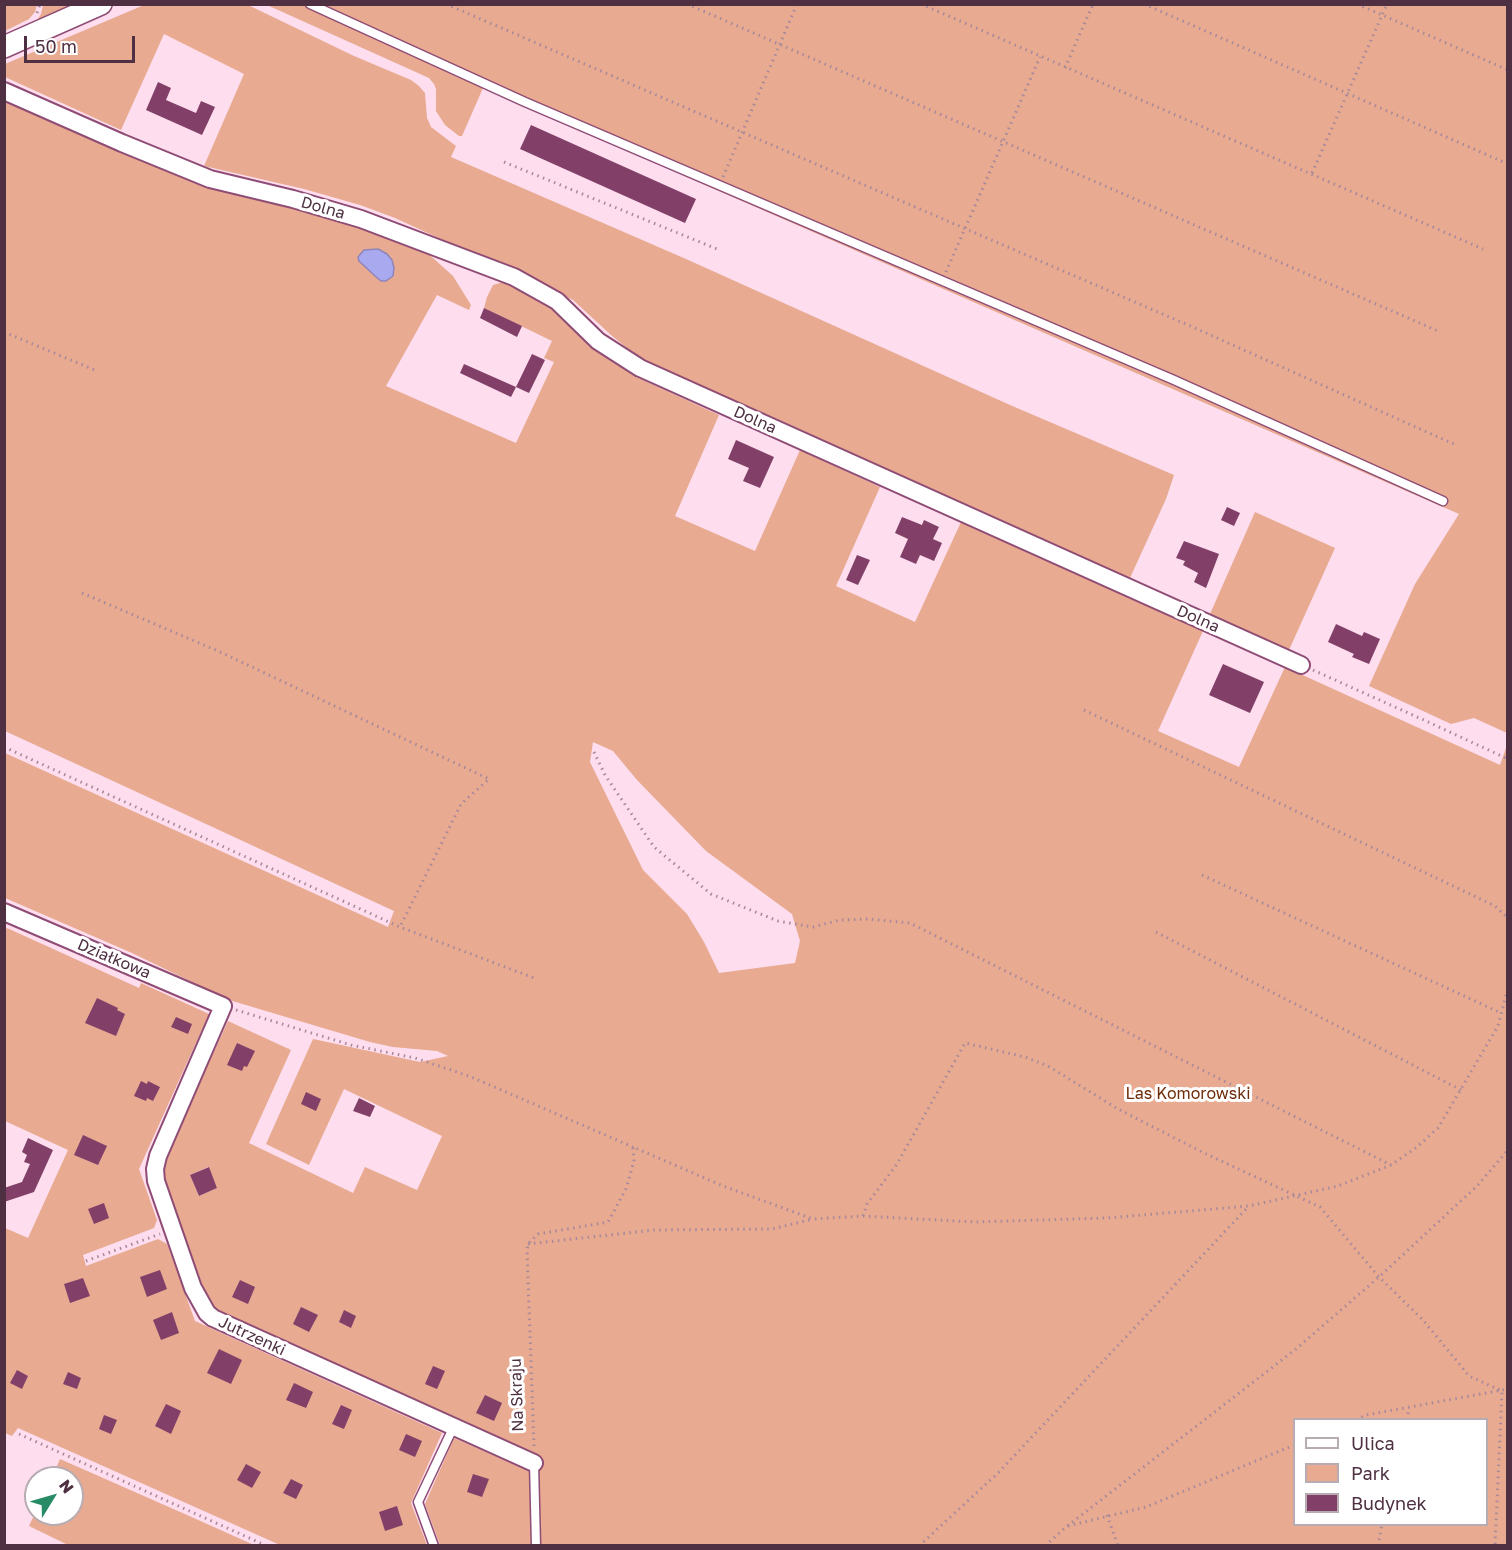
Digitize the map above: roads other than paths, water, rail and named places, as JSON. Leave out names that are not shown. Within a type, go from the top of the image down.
[{"type":"street","points":[[4,46],[101,4]]},
{"type":"street","name":"Dolna","points":[[4,91],[210,179],[293,199],[361,219],[514,277],[557,301],[598,341],[640,368],[1301,665]]},
{"type":"street","name":"Działkowa","points":[[4,912],[223,1006]]},
{"type":"street","name":"Jutrzenki","points":[[223,1006],[158,1156],[156,1181],[198,1301],[213,1318],[534,1463]]},
{"type":"lane","points":[[310,4],[525,102],[1164,376],[1443,501]]},
{"type":"lane","points":[[434,1545],[418,1502],[453,1428]]},
{"type":"lane","points":[[534,1463],[536,1545]]},
{"type":"water","points":[[378,249],[387,254],[394,268],[393,276],[386,281],[381,281],[375,276],[359,261],[358,257],[364,250]]},
{"type":"park label","name":"Las Komorowski","points":[[1188,1094]]}]
